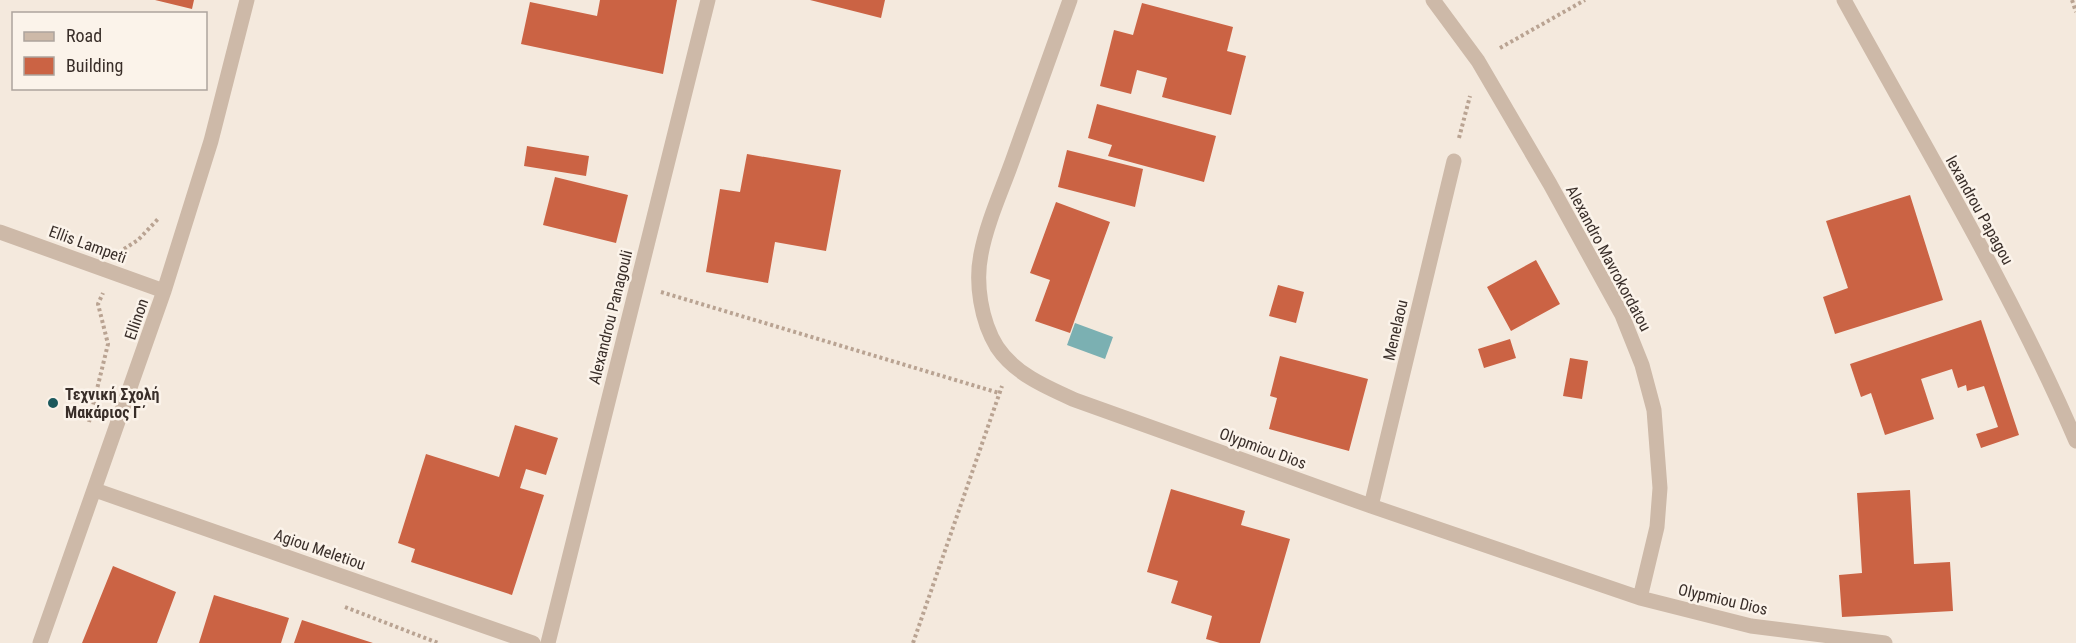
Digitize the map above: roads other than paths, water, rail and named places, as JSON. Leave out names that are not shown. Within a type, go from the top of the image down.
[{"type":"street","name":"Ellinon","points":[[40,643],[164,291],[211,141],[247,0]]},
{"type":"street","name":"Alexandrou Panagouli","points":[[548,643],[708,0]]},
{"type":"street","name":"Olypmiou Dios","points":[[1070,0],[998,200],[981,255],[979,288],[985,320],[996,345],[1010,364],[1041,384],[1075,400],[1371,506],[1640,598],[1751,626],[1885,643]]},
{"type":"street","name":"Alexandro Mavrokordatou","points":[[1433,0],[1478,61],[1550,184],[1622,315],[1642,365],[1654,410],[1660,488],[1657,527],[1640,598]]},
{"type":"street","name":"lexandrou Papagou","points":[[1844,0],[1996,277],[2056,395],[2076,441]]},
{"type":"street","name":"Menelaou","points":[[1371,506],[1454,161]]},
{"type":"street","name":"Ellis Lampeti","points":[[0,232],[164,291]]},
{"type":"street","name":"Agiou Meletiou","points":[[95,490],[533,643]]},
{"type":"water","points":[[1075,323],[1113,337],[1105,359],[1067,345]]},
{"type":"place","name":"Τεχνική Σχολή Μακάριος Γ΄","points":[[53,403]]}]
